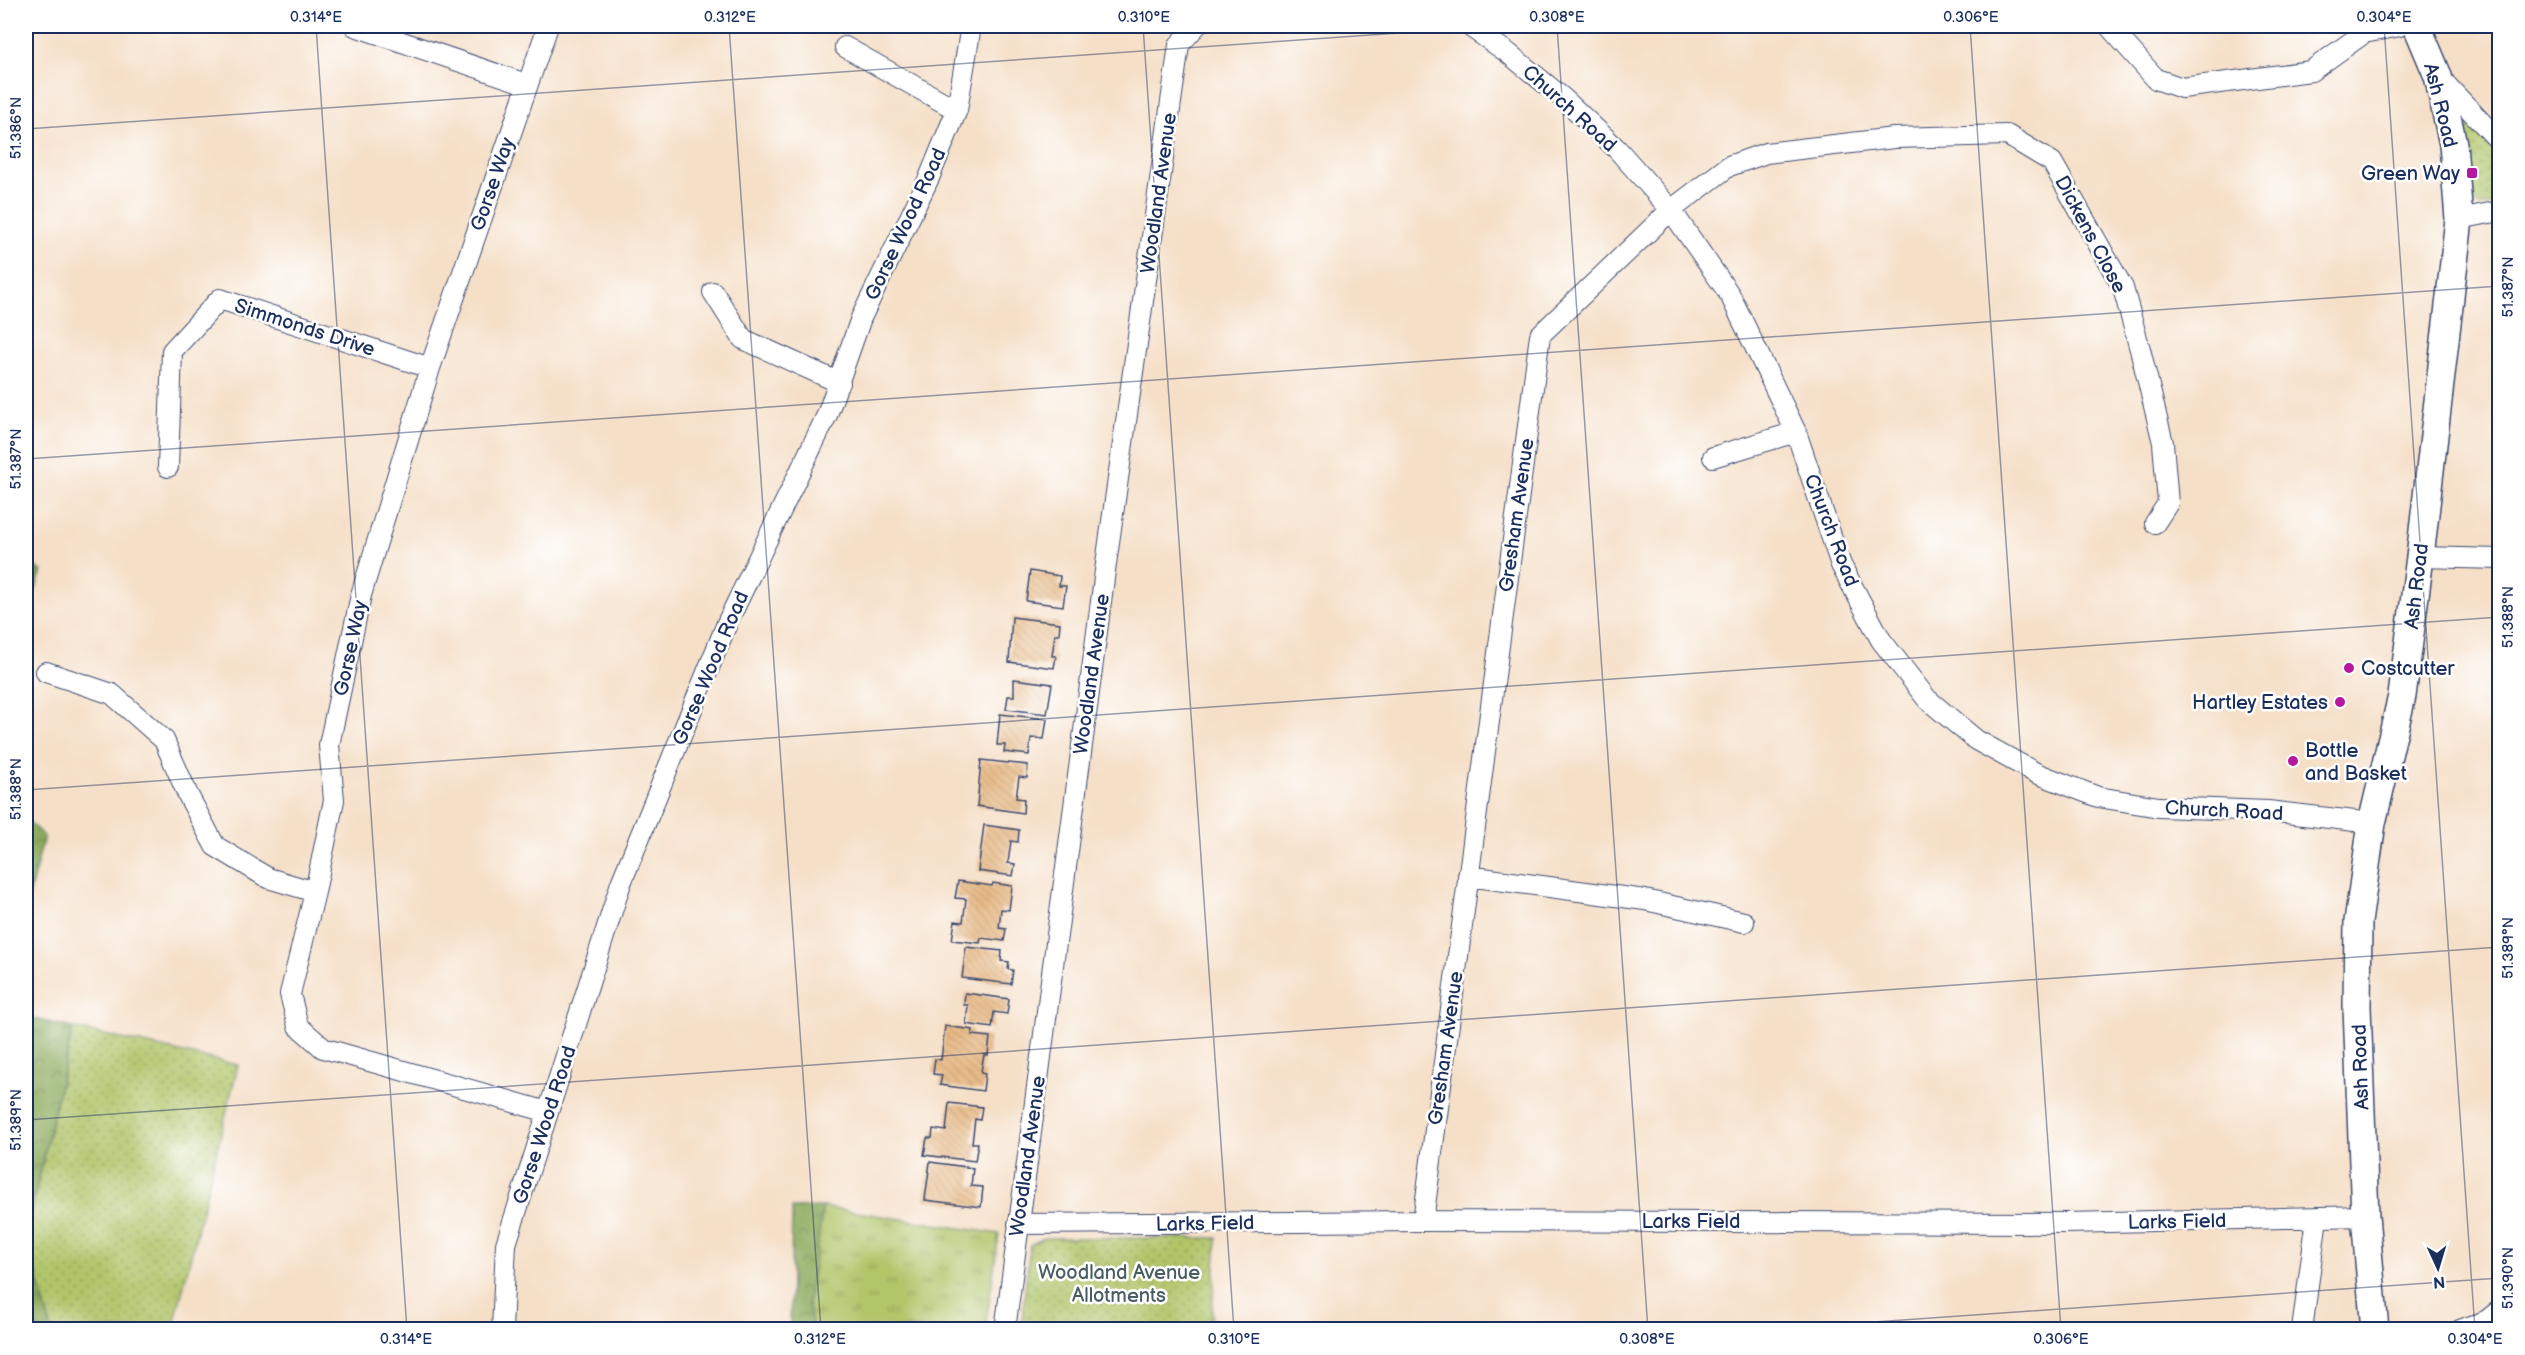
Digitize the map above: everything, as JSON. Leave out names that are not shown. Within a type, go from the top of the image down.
[{"type":"street","points":[[355,26],[526,84]]},
{"type":"street","name":"Gorse Way","points":[[548,26],[526,84],[430,368],[361,595],[329,745],[334,800],[315,892],[290,994],[298,1026],[322,1048],[548,1112]]},
{"type":"street","name":"Gorse Wood Road","points":[[502,1329],[506,1244],[621,883],[728,621],[827,415],[861,318],[929,178],[957,110],[971,26]]},
{"type":"street","name":"Woodland Avenue","points":[[1005,1329],[1179,45],[1196,26]]},
{"type":"street","name":"Church Road","points":[[1469,26],[1508,53],[1564,99],[1617,149],[1671,210],[1730,295],[1796,432],[1841,565],[1881,640],[1927,699],[1976,740],[2036,773],[2098,797],[2159,807],[2268,811],[2372,823]]},
{"type":"street","points":[[2109,26],[2156,80],[2182,88],[2311,71],[2364,33],[2400,26]]},
{"type":"street","name":"Ash Road","points":[[2375,1329],[2365,1216],[2357,1007],[2358,922],[2372,823],[2402,696],[2421,557],[2459,219],[2455,162],[2438,76],[2417,26]]},
{"type":"street","points":[[845,47],[957,110]]},
{"type":"street","points":[[2438,76],[2499,142]]},
{"type":"street","name":"Dickens Close","points":[[1671,210],[1730,166],[1766,153],[1894,138],[2007,135],[2052,162],[2123,288],[2142,353],[2163,443],[2168,493],[2168,503],[2155,523]]},
{"type":"street","name":"Gresham Avenue","points":[[1423,1221],[1540,335],[1671,210]]},
{"type":"street","points":[[2459,219],[2499,211]]},
{"type":"street","points":[[713,292],[743,339],[840,383]]},
{"type":"street","name":"Simmonds Drive","points":[[168,467],[172,351],[220,299],[430,368]]},
{"type":"street","points":[[1713,457],[1796,432]]},
{"type":"street","points":[[2421,557],[2499,559]]},
{"type":"street","points":[[46,672],[112,694],[164,740],[188,795],[215,846],[268,878],[315,892]]},
{"type":"street","points":[[1468,876],[1645,900],[1744,922]]},
{"type":"street","name":"Larks Field","points":[[1018,1224],[1423,1221],[2066,1223],[2365,1216]]},
{"type":"street","points":[[2302,1329],[2317,1218]]},
{"type":"street","points":[[2460,1329],[2486,1321],[2499,1310]]},
{"type":"green space","points":[[2463,111],[2499,154],[2499,203],[2479,207],[2474,202]]},
{"type":"green space","points":[[26,561],[42,571],[26,616]]},
{"type":"green space","points":[[26,820],[44,836],[26,908]]},
{"type":"green space","points":[[26,1017],[73,1028],[26,1234]]},
{"type":"green space","points":[[73,1028],[238,1065],[173,1329],[51,1329],[26,1234]]},
{"type":"green space","points":[[823,1207],[808,1304],[813,1329],[790,1330],[792,1208]]},
{"type":"green space","points":[[823,1207],[999,1234],[985,1329],[813,1329],[808,1304]]},
{"type":"green space","points":[[26,1234],[51,1329],[26,1329]]},
{"type":"green space","name":"Woodland Avenue Allotments","points":[[1044,1238],[1217,1238],[1211,1329],[1021,1329],[1030,1245]]},
{"type":"building","points":[[1030,571],[1060,576],[1059,586],[1066,586],[1063,606],[1026,601]]},
{"type":"building","points":[[1012,617],[1060,623],[1059,634],[1055,634],[1052,656],[1056,656],[1054,668],[1009,662]]},
{"type":"building","points":[[1014,679],[1052,684],[1047,714],[1006,709],[1008,696],[1014,696]]},
{"type":"building","points":[[1000,714],[1047,719],[1044,739],[1031,738],[1029,755],[1004,752],[1005,745],[997,745]]},
{"type":"building","points":[[981,760],[1028,765],[1027,778],[1019,777],[1016,798],[1024,799],[1023,813],[977,806]]},
{"type":"building","points":[[984,825],[1019,830],[1018,842],[1011,841],[1008,863],[1015,864],[1013,876],[978,871]]},
{"type":"building","points":[[958,881],[992,886],[993,883],[1012,886],[1009,910],[1001,909],[999,928],[1006,929],[1004,941],[981,938],[980,943],[952,940],[955,921],[963,922],[966,899],[955,898]]},
{"type":"building","points":[[966,947],[1002,951],[1001,961],[1009,962],[1008,969],[1013,970],[1011,984],[962,978]]},
{"type":"building","points":[[965,993],[1009,999],[1007,1014],[994,1012],[992,1028],[966,1024],[968,1005],[964,1005]]},
{"type":"building","points":[[945,1026],[973,1030],[972,1035],[990,1037],[988,1055],[984,1055],[982,1065],[981,1073],[985,1074],[983,1091],[940,1085],[942,1075],[933,1074],[935,1059],[941,1060]]},
{"type":"building","points":[[949,1103],[982,1107],[980,1120],[975,1119],[972,1143],[978,1143],[975,1161],[924,1155],[927,1138],[932,1138],[933,1129],[946,1131]]},
{"type":"building","points":[[930,1162],[973,1168],[971,1186],[983,1187],[981,1207],[925,1200]]},
{"type":"place","name":"Green Way","points":[[2472,173]]},
{"type":"place","name":"Costcutter","points":[[2349,668]]},
{"type":"place","name":"Hartley Estates","points":[[2340,702]]},
{"type":"place","name":"Bottle and Basket","points":[[2293,761]]}]
